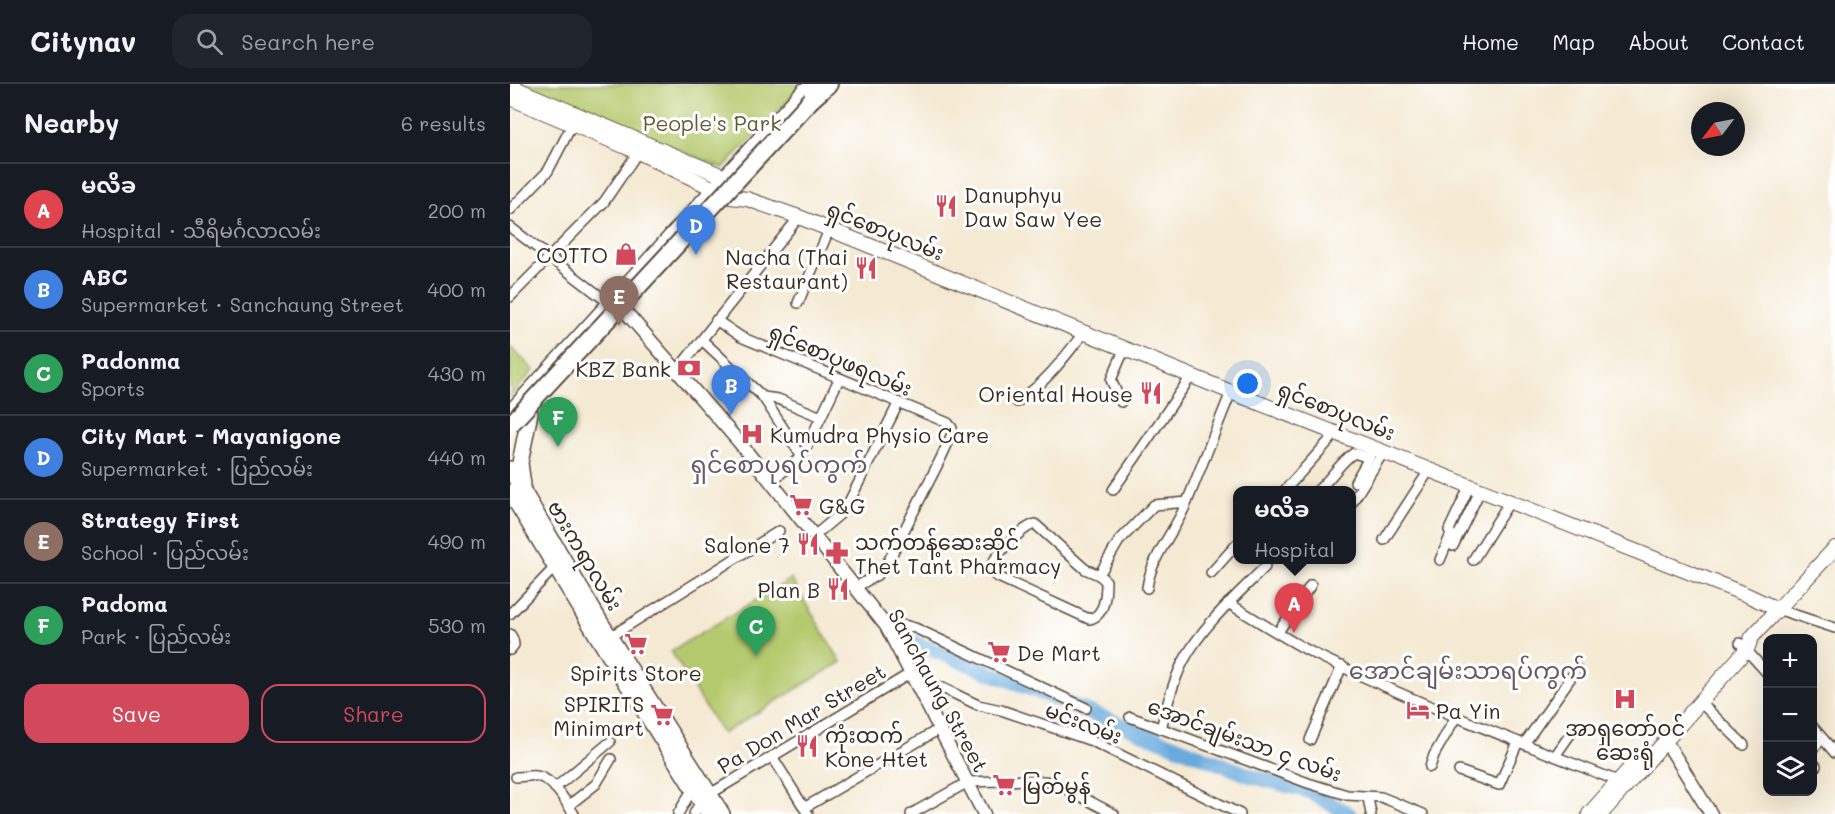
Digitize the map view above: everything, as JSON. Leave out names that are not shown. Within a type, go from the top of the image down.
[{"type":"highway","points":[[510,425],[825,84]]},
{"type":"main road","points":[[510,412],[804,91],[825,84]]},
{"type":"main road","points":[[510,436],[624,310],[739,195],[818,103],[825,84]]},
{"type":"main road","points":[[510,86],[720,183],[739,195]]},
{"type":"main road","points":[[510,98],[638,152],[720,183]]},
{"type":"main road","name":"ရှင်စောပုလမ်း","points":[[739,195],[1085,331],[1231,392],[1337,432],[1376,452],[1430,469],[1777,609]]},
{"type":"main road","points":[[516,498],[530,413]]},
{"type":"main road","name":"ဗားကရာလမ်း","points":[[510,469],[516,498],[560,563],[605,640],[649,708],[701,802],[722,814]]},
{"type":"main road","points":[[1589,814],[1835,548]]},
{"type":"main road","points":[[1601,814],[1665,740],[1701,703],[1746,643]]},
{"type":"street","points":[[510,210],[548,171],[572,125]]},
{"type":"street","points":[[510,297],[604,202],[638,152]]},
{"type":"street","points":[[676,372],[799,217]]},
{"type":"street","points":[[510,227],[609,303]]},
{"type":"street","points":[[798,303],[829,230]]},
{"type":"street","name":"Sanchaung Street","points":[[624,310],[739,442],[886,626],[984,814]]},
{"type":"street","name":"ရှင်စောပုဖရလမ်း","points":[[716,320],[741,337],[948,423],[952,428],[952,434],[941,458],[887,564],[877,574],[854,588]]},
{"type":"street","points":[[1017,402],[1030,394],[1053,372],[1085,331]]},
{"type":"street","points":[[702,340],[763,397],[802,457]]},
{"type":"street","points":[[1121,402],[1111,380],[1125,348]]},
{"type":"street","points":[[1113,490],[1191,375]]},
{"type":"street","points":[[771,481],[802,457],[839,379]]},
{"type":"street","points":[[1147,588],[1153,563],[1180,519],[1231,392]]},
{"type":"street","points":[[763,397],[792,404],[821,417]]},
{"type":"street","points":[[814,536],[845,510],[898,404]]},
{"type":"street","points":[[1289,486],[1337,432]]},
{"type":"street","points":[[1355,482],[1376,452]]},
{"type":"street","points":[[1322,486],[1353,453],[1376,452]]},
{"type":"street","points":[[1356,494],[1376,452]]},
{"type":"street","points":[[1384,540],[1430,469]]},
{"type":"street","points":[[1452,548],[1475,487]]},
{"type":"street","points":[[1440,560],[1451,534],[1449,530],[1475,487]]},
{"type":"street","points":[[1473,560],[1510,501]]},
{"type":"street","points":[[1099,575],[1119,541],[1154,505],[1187,502]]},
{"type":"street","points":[[1035,525],[1085,569],[1099,575],[1106,581],[1101,612],[1096,618],[1089,619],[996,576],[990,570],[991,565],[1010,542],[1028,526],[1035,525]]},
{"type":"street","points":[[605,640],[778,531]]},
{"type":"street","points":[[1211,573],[1233,548]]},
{"type":"street","points":[[510,614],[560,563]]},
{"type":"street","points":[[1161,729],[1181,665],[1191,648],[1228,603],[1265,567]]},
{"type":"street","points":[[1278,632],[1311,585]]},
{"type":"street","points":[[1228,603],[1312,653],[1456,717],[1618,781]]},
{"type":"street","points":[[1777,609],[1835,628]]},
{"type":"street","points":[[886,626],[904,625],[915,628],[1086,708]]},
{"type":"street","points":[[510,634],[514,645],[510,650]]},
{"type":"street","points":[[1746,643],[1763,668]]},
{"type":"street","points":[[1310,740],[1342,666]]},
{"type":"street","points":[[1459,771],[1499,785],[1521,743],[1577,669]]},
{"type":"street","name":"Pa Don Mar Street","points":[[701,802],[772,756],[911,673]]},
{"type":"street","name":"မင်းလမ်း","points":[[911,673],[978,705],[1092,741],[1240,814]]},
{"type":"street","points":[[1701,703],[1744,745]]},
{"type":"street","name":"အောင်ချမ်းသာ ၄ လမ်း","points":[[1130,717],[1265,769],[1347,795],[1381,797],[1423,814]]},
{"type":"street","points":[[1430,767],[1434,755],[1456,717]]},
{"type":"street","points":[[772,756],[806,811],[941,728]]},
{"type":"street","points":[[1555,756],[1574,729]]},
{"type":"street","points":[[1817,732],[1835,753]]},
{"type":"street","points":[[1817,744],[1823,739]]},
{"type":"street","points":[[1665,740],[1711,814]]},
{"type":"street","points":[[555,789],[610,742]]},
{"type":"street","points":[[568,806],[596,784],[612,759]]},
{"type":"street","points":[[516,777],[537,776],[545,780],[574,814]]},
{"type":"street","points":[[912,814],[968,782],[1030,780],[1053,782],[1114,814]]},
{"type":"street","points":[[1368,798],[1371,814]]},
{"type":"street","points":[[678,814],[701,802]]},
{"type":"green space","name":"People's Park","points":[[520,84],[804,84],[723,168]]},
{"type":"green space","points":[[510,347],[534,370],[510,397]]},
{"type":"green space","points":[[791,579],[841,662],[722,734],[671,651]]},
{"type":"waterway","points":[[905,639],[1251,776],[1308,791],[1349,814]]},
{"type":"place","name":"Danuphyu Daw Saw Yee","points":[[946,206]]},
{"type":"place","name":"COTTO","points":[[626,254]]},
{"type":"place","name":"City Mart - Mayanigone","points":[[696,255]]},
{"type":"place","name":"Nacha (Thai Restaurant)","points":[[866,268]]},
{"type":"place","name":"Strategy First","points":[[619,326]]},
{"type":"place","name":"KBZ Bank","points":[[689,368]]},
{"type":"place","name":"Oriental House","points":[[1151,393]]},
{"type":"place","name":"ABC","points":[[731,415]]},
{"type":"place","name":"Kumudra Physio Care","points":[[752,434]]},
{"type":"place","name":"Padoma","points":[[558,447]]},
{"type":"place","name":"G&G","points":[[801,505]]},
{"type":"place","name":"Salone 7","points":[[808,544]]},
{"type":"place","name":"သက်တန့်ဆေးဆိုင် Thet Tant Pharmacy","points":[[837,553]]},
{"type":"place","name":"Plan B","points":[[838,589]]},
{"type":"place","name":"မလိခ","points":[[1294,633]]},
{"type":"place","name":"Spirits Store","points":[[636,644]]},
{"type":"place","name":"De Mart","points":[[999,652]]},
{"type":"place","name":"Padonma","points":[[756,656]]},
{"type":"place","name":"အာရှတော်ဝင် ဆေးရုံ","points":[[1625,699]]},
{"type":"place","name":"Pa Yin","points":[[1418,710]]},
{"type":"place","name":"SPIRITS Minimart","points":[[662,715]]},
{"type":"place","name":"ကုံးထက် Kone Htet","points":[[807,746]]},
{"type":"place","name":"မြတ်မွန်","points":[[1004,785]]},
{"type":"district","name":"ရှင်စောပုရပ်ကွက်","points":[[779,463]]},
{"type":"district","name":"အောင်ချမ်းသာရပ်ကွက်","points":[[1468,669]]}]
